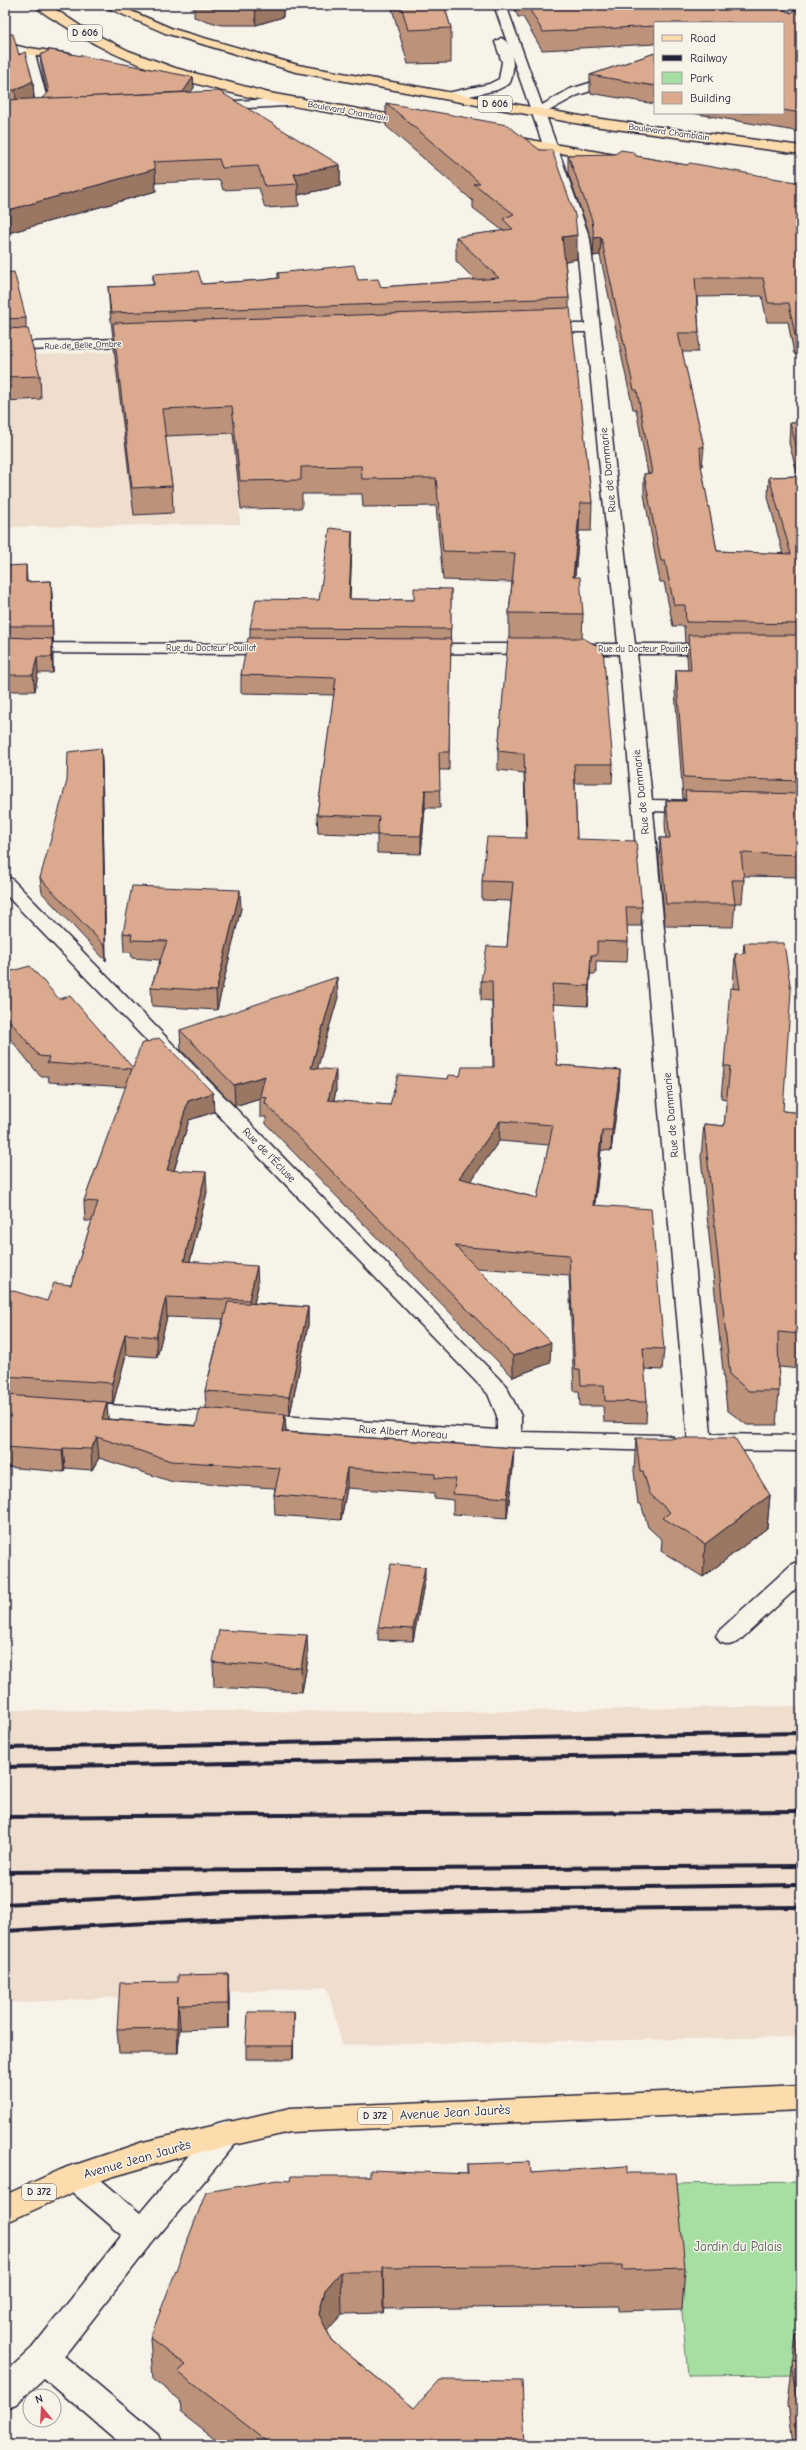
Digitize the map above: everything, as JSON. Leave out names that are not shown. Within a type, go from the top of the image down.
[{"type":"main road","name":"D 606","points":[[41,5],[74,28],[102,43],[132,56],[191,76]]},
{"type":"main road","name":"Boulevard Chamblain","points":[[106,5],[193,39],[296,68],[598,123],[801,150]]},
{"type":"main road","points":[[30,52],[84,60]]},
{"type":"main road","points":[[122,66],[191,76]]},
{"type":"main road","name":"Boulevard Chamblain","points":[[191,76],[300,102],[429,125]]},
{"type":"main road","points":[[489,136],[634,163]]},
{"type":"main road","name":"Avenue Jean Jaurès","points":[[5,2210],[33,2194],[76,2177],[226,2133],[290,2120],[801,2098]]},
{"type":"street","name":"Boulevard Chamblain","points":[[451,96],[493,87],[505,81],[508,62],[488,5]]},
{"type":"street","points":[[500,5],[552,148]]},
{"type":"street","points":[[787,5],[791,27]]},
{"type":"street","points":[[5,47],[30,52],[29,55],[42,103],[5,123]]},
{"type":"street","points":[[538,112],[574,92],[654,67]]},
{"type":"street","points":[[197,107],[300,102]]},
{"type":"street","points":[[5,116],[49,114]]},
{"type":"street","name":"Rue de Dammarie","points":[[552,148],[583,239],[624,630],[628,649],[628,668],[643,805],[700,1442]]},
{"type":"street","points":[[524,328],[593,328]]},
{"type":"street","name":"Rue de Belle Ombre","points":[[5,347],[162,342]]},
{"type":"street","name":"Rue du Docteur Pouillot","points":[[5,648],[292,649]]},
{"type":"street","name":"Rue du Docteur Pouillot","points":[[403,649],[732,649]]},
{"type":"street","points":[[643,805],[715,807]]},
{"type":"street","name":"Rue de l'Écluse","points":[[5,884],[498,1391],[509,1416],[509,1439]]},
{"type":"street","name":"Rue Albert Moreau","points":[[60,1410],[509,1439],[655,1443],[801,1442]]},
{"type":"street","points":[[729,1636],[801,1570]]},
{"type":"street","points":[[5,2394],[43,2358],[142,2233],[226,2133]]},
{"type":"street","points":[[76,2177],[142,2233]]},
{"type":"street","points":[[43,2358],[146,2445]]},
{"type":"shaded area","points":[[452,340],[238,481],[240,524],[5,527],[5,356]]},
{"type":"shaded area","points":[[801,1706],[801,2037],[342,2045],[327,1987],[5,2003],[5,1710],[459,1712]]},
{"type":"green space","name":"Jardin du Palais","points":[[801,2182],[801,2375],[688,2376],[670,2184]]},
{"type":"building","points":[[401,5],[444,5],[451,28],[408,30]]},
{"type":"building","points":[[527,5],[783,5],[784,10],[791,13],[797,9],[797,5],[801,5],[801,113],[784,110],[784,22],[654,22],[654,26],[543,32]]},
{"type":"building","points":[[5,34],[13,34],[19,55],[25,52],[33,81],[15,90],[5,90]]},
{"type":"building","points":[[50,50],[193,77],[183,92],[41,99],[49,92],[40,55]]},
{"type":"building","points":[[654,53],[654,86],[590,75]]},
{"type":"building","points":[[219,91],[340,165],[294,174],[298,184],[265,186],[258,166],[222,168],[219,159],[153,162],[155,169],[5,211],[5,100]]},
{"type":"building","points":[[386,103],[507,125],[540,150],[552,150],[575,215],[577,235],[562,237],[569,298],[111,313],[108,287],[154,285],[153,274],[198,271],[202,284],[264,280],[279,278],[278,273],[354,265],[358,280],[378,279],[381,287],[499,278],[456,237],[513,229],[503,219],[514,214],[474,184],[480,183]]},
{"type":"building","points":[[621,150],[633,152],[636,156],[687,165],[690,163],[801,183],[801,335],[795,335],[789,303],[768,303],[763,278],[695,278],[699,333],[678,333],[704,447],[700,447],[701,465],[717,551],[791,554],[769,477],[801,476],[801,624],[686,622],[685,605],[674,605],[665,561],[661,561],[644,474],[652,473],[637,390],[634,390],[601,237],[594,238],[592,220],[568,155],[615,154]]},
{"type":"building","points":[[14,272],[26,318],[5,319],[5,273]]},
{"type":"building","points":[[570,308],[592,503],[580,503],[573,577],[580,577],[583,614],[509,613],[515,553],[443,551],[436,478],[362,479],[361,466],[301,467],[301,480],[240,481],[232,406],[162,409],[172,486],[132,488],[113,323]]},
{"type":"building","points":[[5,328],[28,329],[40,376],[5,377]]},
{"type":"building","points":[[790,423],[801,423],[801,462]]},
{"type":"building","points":[[5,512],[6,512],[5,564]]},
{"type":"building","points":[[330,528],[352,531],[349,599],[414,600],[414,588],[451,589],[451,629],[250,628],[256,599],[319,600]]},
{"type":"building","points":[[26,565],[26,582],[51,581],[52,626],[5,626],[5,566]]},
{"type":"building","points":[[688,635],[801,635],[801,781],[684,777],[676,670],[691,670]]},
{"type":"building","points":[[5,637],[52,639],[52,657],[37,657],[33,675],[5,675]]},
{"type":"building","points":[[248,638],[451,639],[449,752],[439,752],[440,790],[425,790],[421,836],[377,835],[379,817],[317,815],[336,678],[241,675]]},
{"type":"building","points":[[508,638],[583,638],[603,649],[613,764],[574,764],[577,839],[636,841],[642,907],[626,907],[628,942],[597,941],[597,955],[591,955],[589,986],[552,984],[557,1065],[620,1070],[612,1130],[602,1130],[593,1205],[651,1209],[664,1349],[643,1348],[647,1402],[605,1401],[604,1385],[581,1385],[580,1370],[575,1370],[569,1255],[455,1246],[551,1342],[513,1356],[265,1103],[267,1097],[260,1096],[265,1076],[234,1085],[180,1030],[337,977],[311,1068],[336,1070],[328,1100],[390,1105],[398,1075],[448,1079],[449,1075],[460,1076],[462,1067],[494,1067],[492,981],[481,981],[487,946],[507,947],[513,882],[482,881],[487,837],[527,838],[524,754],[498,751]],"holes":[[[500,1121],[553,1125],[537,1198],[459,1178]]]},
{"type":"building","points":[[101,748],[105,946],[40,878],[67,781],[68,752]]},
{"type":"building","points":[[685,791],[801,794],[801,855],[741,853],[744,880],[732,880],[735,904],[666,904],[660,838],[670,838],[666,801],[686,801]]},
{"type":"building","points":[[132,886],[240,890],[216,991],[151,987],[167,941],[131,940],[132,934],[123,933]]},
{"type":"building","points":[[744,943],[784,943],[791,991],[783,1111],[801,1113],[801,1334],[778,1332],[779,1391],[749,1391],[730,1375],[704,1124],[724,1126],[730,1066],[724,1066],[730,988],[740,989],[735,954],[745,953]]},
{"type":"building","points":[[30,966],[59,999],[70,996],[133,1068],[141,1044],[159,1038],[213,1093],[188,1101],[167,1170],[206,1172],[184,1261],[257,1266],[249,1300],[166,1297],[156,1337],[125,1334],[112,1383],[5,1376],[5,1297],[7,1289],[47,1301],[54,1283],[71,1285],[98,1202],[84,1201],[132,1069],[47,1063],[49,1057],[39,1056],[5,1015],[5,973]]},
{"type":"building","points":[[228,1302],[308,1307],[289,1397],[205,1391]]},
{"type":"building","points":[[5,1395],[107,1402],[102,1419],[196,1426],[200,1408],[285,1414],[282,1432],[514,1448],[507,1498],[453,1494],[456,1479],[435,1478],[435,1474],[347,1468],[341,1500],[274,1495],[280,1468],[171,1461],[97,1437],[91,1449],[63,1448],[62,1451],[5,1447]]},
{"type":"building","points":[[636,1438],[735,1438],[770,1495],[705,1544],[663,1518],[670,1512],[650,1494],[643,1471],[640,1471]]},
{"type":"building","points":[[391,1564],[425,1567],[413,1629],[378,1627]]},
{"type":"building","points":[[219,1630],[307,1635],[301,1668],[213,1662]]},
{"type":"building","points":[[228,1974],[228,2004],[178,2005],[178,1996],[177,2028],[117,2029],[120,1983],[178,1982],[178,1975]]},
{"type":"building","points":[[248,2012],[294,2012],[293,2046],[246,2046]]},
{"type":"building","points":[[530,2162],[531,2173],[627,2166],[627,2173],[676,2173],[685,2268],[622,2270],[622,2265],[383,2267],[383,2272],[341,2272],[325,2290],[319,2314],[332,2341],[414,2408],[440,2380],[522,2381],[525,2445],[272,2445],[178,2372],[186,2365],[150,2338],[206,2192],[277,2180],[290,2181],[291,2176],[370,2176],[370,2170],[468,2174],[467,2164]]},
{"type":"building","points":[[796,2334],[801,2334],[801,2422],[792,2362],[800,2361]]},
{"type":"building","points":[[801,2422],[801,2445],[798,2445],[795,2423]]},
{"type":"railway","points":[[5,1748],[801,1733]]},
{"type":"railway","points":[[5,1767],[801,1753]]},
{"type":"railway","points":[[5,1817],[801,1811]]},
{"type":"railway","points":[[5,1872],[801,1866]]},
{"type":"railway","points":[[5,1904],[228,1892],[801,1885]]},
{"type":"railway","points":[[5,1931],[303,1916],[602,1909],[801,1907]]}]
